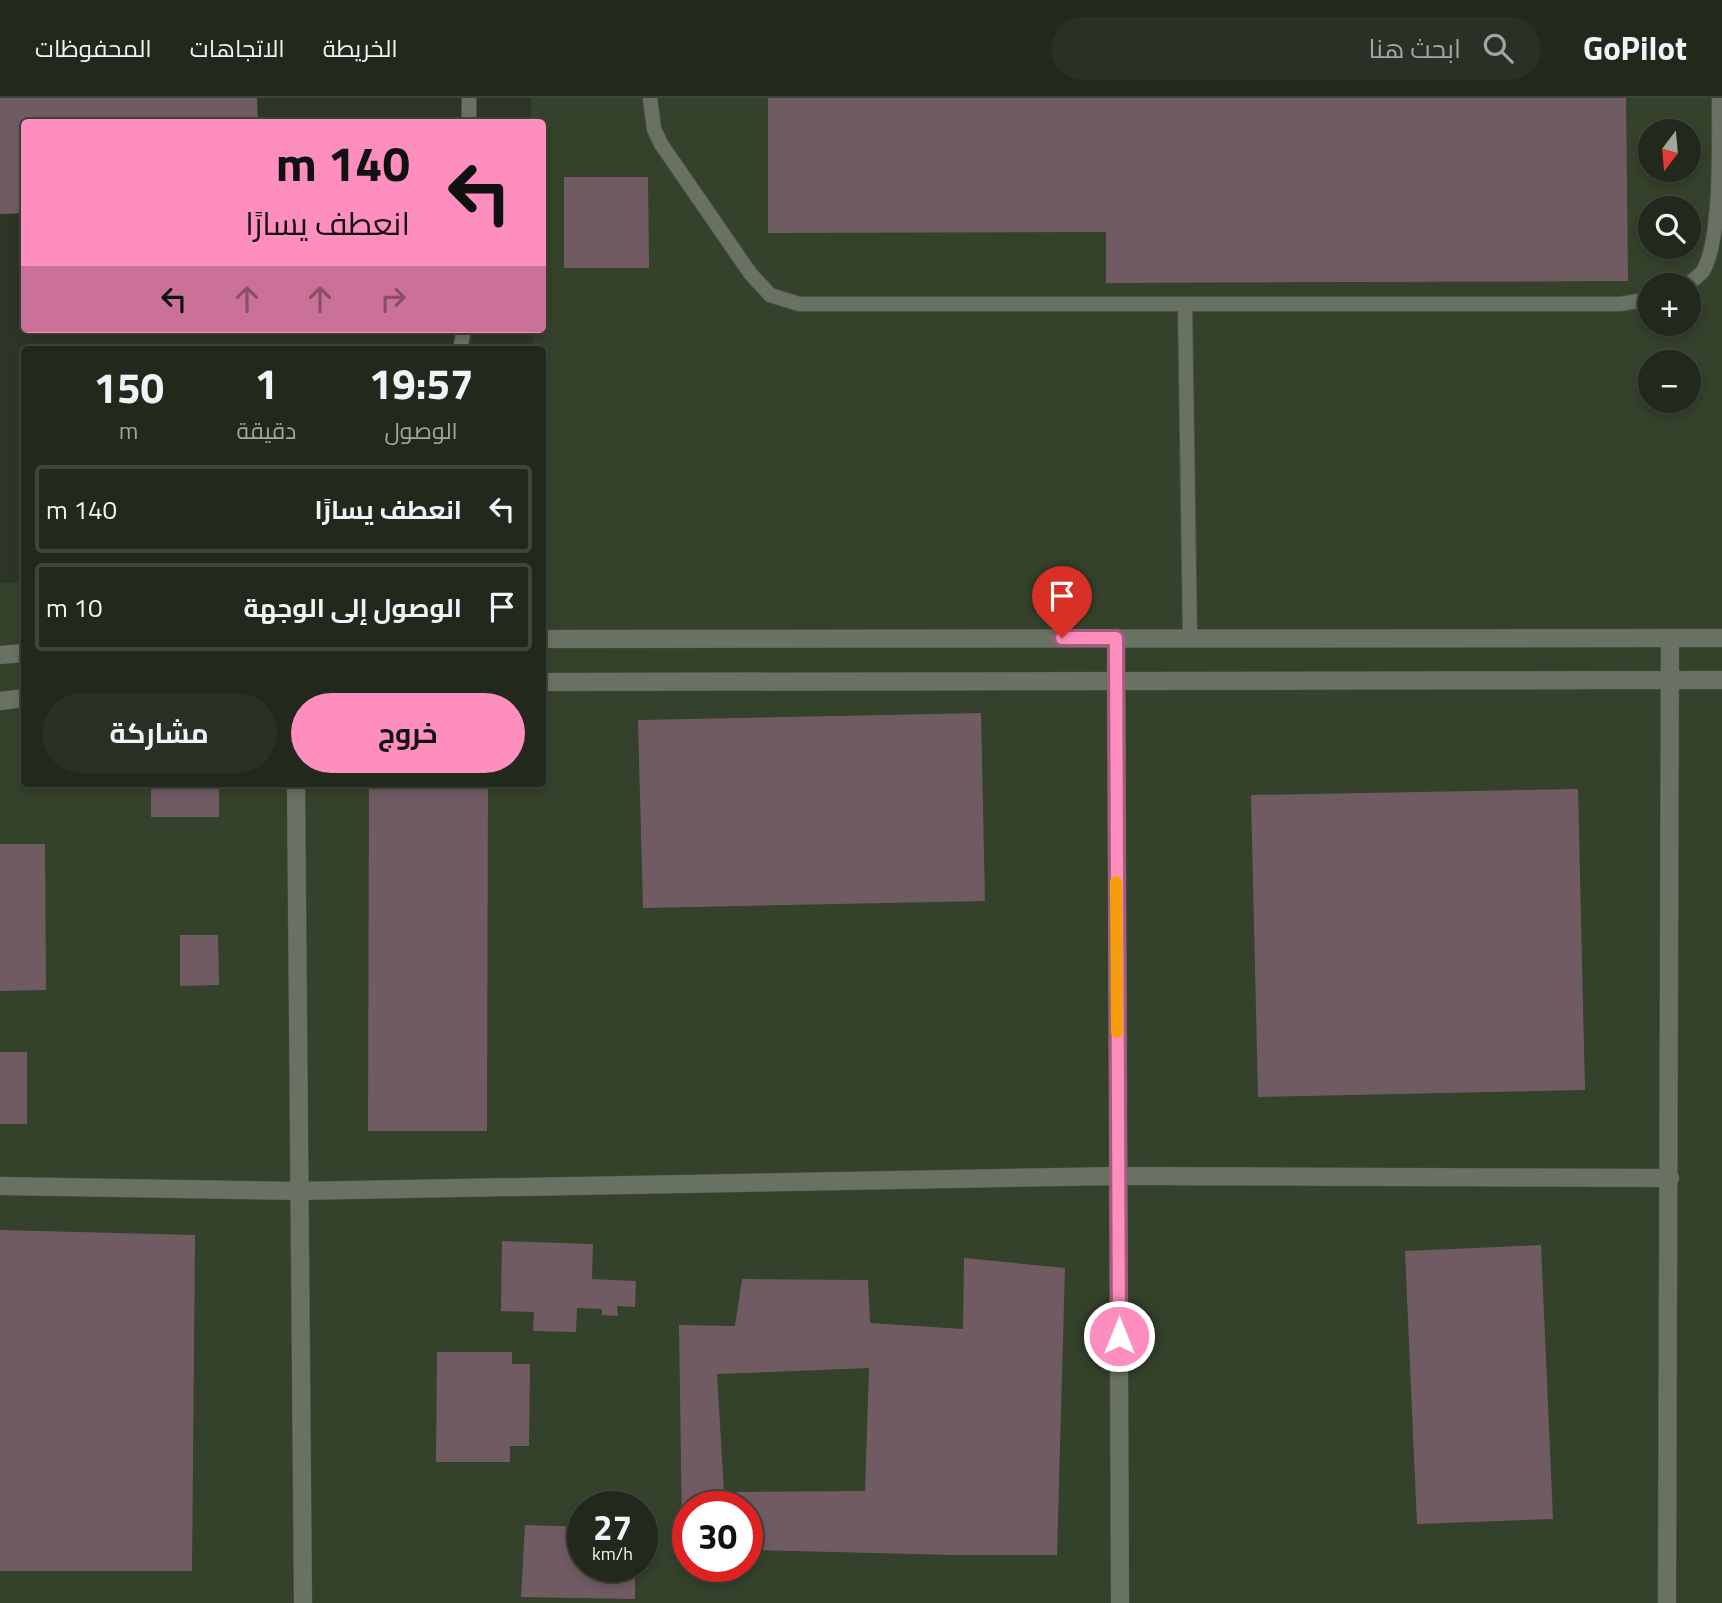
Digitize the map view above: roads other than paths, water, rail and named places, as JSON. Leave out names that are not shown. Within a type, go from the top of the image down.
[{"type":"street","points":[[1116,638],[1120,1603]]},
{"type":"street","points":[[1667,1603],[1670,638]]},
{"type":"street","points":[[546,639],[1722,638]]},
{"type":"street","points":[[0,656],[21,653]]},
{"type":"street","points":[[546,682],[1722,680]]},
{"type":"street","points":[[0,701],[21,698]]},
{"type":"street","points":[[296,787],[303,1603]]},
{"type":"street","points":[[0,1186],[298,1191],[1118,1177],[1670,1178]]},
{"type":"lane","points":[[469,98],[469,119]]},
{"type":"lane","points":[[650,98],[654,129],[661,144],[750,273],[769,295],[799,304],[1620,304],[1638,301]]},
{"type":"lane","points":[[1701,273],[1712,250],[1718,209],[1719,98]]},
{"type":"lane","points":[[1185,304],[1190,638]]}]
